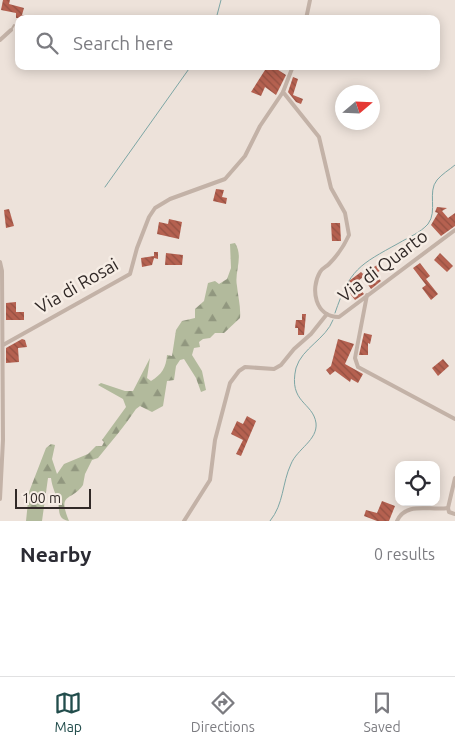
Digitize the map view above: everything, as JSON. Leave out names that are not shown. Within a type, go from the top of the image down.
[{"type":"street","points":[[307,15],[310,0]]},
{"type":"street","points":[[0,40],[11,30]]},
{"type":"street","points":[[283,92],[291,70]]},
{"type":"street","name":"Via di Quarto","points":[[283,92],[319,137],[334,196],[345,213],[349,235],[336,255],[320,270],[315,293],[318,306],[327,314],[338,317],[455,230]]},
{"type":"street","name":"Via di Rosai","points":[[3,345],[130,274],[137,248],[154,208],[170,199],[226,179],[245,156],[260,126],[283,92]]},
{"type":"street","points":[[0,262],[3,345],[0,499]]},
{"type":"street","points":[[368,295],[355,358],[358,367],[455,419]]},
{"type":"street","name":"Via di Quarto","points":[[184,521],[210,480],[214,440],[230,383],[239,371],[246,368],[274,369],[281,365],[294,349],[312,334],[327,314]]},
{"type":"street","points":[[455,478],[448,508],[450,513],[455,514]]},
{"type":"street","points":[[397,521],[400,514],[408,509],[448,508]]},
{"type":"lane","points":[[11,30],[14,25]]},
{"type":"green space","points":[[235,243],[239,254],[236,281],[240,318],[224,333],[215,333],[210,338],[199,342],[200,347],[194,348],[192,355],[202,371],[206,390],[201,392],[196,378],[184,359],[180,360],[176,366],[174,380],[167,381],[163,406],[152,412],[140,406],[136,409],[98,458],[92,460],[85,474],[83,485],[65,501],[64,506],[69,521],[61,516],[51,478],[48,478],[42,521],[26,521],[29,492],[46,448],[51,444],[55,445],[52,459],[57,474],[64,464],[88,454],[96,446],[102,446],[104,442],[102,440],[126,407],[123,399],[98,385],[101,383],[125,391],[133,391],[150,358],[147,378],[151,381],[161,373],[166,364],[167,355],[172,356],[176,330],[182,321],[195,318],[195,309],[204,301],[208,283],[215,281],[219,284],[227,279],[231,268],[230,244]]},
{"type":"building","points":[[3,0],[10,0],[9,4],[24,8],[22,15],[1,10]]},
{"type":"building","points":[[265,70],[278,70],[286,75],[276,95],[265,87],[261,96],[251,92]]},
{"type":"building","points":[[293,77],[298,79],[293,95],[303,99],[301,104],[296,102],[288,92]]},
{"type":"building","points":[[216,189],[224,190],[222,197],[227,198],[226,204],[213,201]]},
{"type":"building","points":[[437,207],[447,208],[442,211],[448,218],[455,213],[455,226],[441,236],[431,225],[438,213],[435,212]]},
{"type":"building","points":[[9,209],[14,226],[6,228],[4,210]]},
{"type":"building","points":[[169,219],[182,222],[179,239],[157,234],[159,222],[168,224]]},
{"type":"building","points":[[331,223],[340,223],[341,241],[332,241]]},
{"type":"building","points":[[154,252],[158,252],[158,259],[154,258],[152,265],[142,267],[141,258],[154,256]]},
{"type":"building","points":[[166,253],[183,255],[182,265],[165,265]]},
{"type":"building","points":[[440,253],[453,266],[447,272],[434,260]]},
{"type":"building","points":[[420,263],[430,276],[426,279],[438,294],[431,300],[422,288],[426,285],[413,268]]},
{"type":"building","points":[[377,265],[381,270],[375,274],[381,281],[371,289],[363,277],[353,285],[349,281],[361,272],[363,274]]},
{"type":"building","points":[[356,284],[364,294],[355,300],[348,291]]},
{"type":"building","points":[[16,302],[16,312],[24,312],[24,320],[6,320],[6,303]]},
{"type":"building","points":[[302,314],[306,314],[304,335],[298,335],[298,328],[295,328],[296,320],[302,320]]},
{"type":"building","points":[[364,333],[372,335],[370,344],[368,343],[368,355],[359,355]]},
{"type":"building","points":[[22,339],[25,340],[27,347],[18,348],[19,362],[6,363],[6,348]]},
{"type":"building","points":[[338,339],[354,344],[345,364],[363,374],[358,383],[351,379],[350,382],[335,371],[330,375],[326,370],[331,366]]},
{"type":"building","points":[[443,359],[449,366],[438,376],[432,368]]},
{"type":"building","points":[[247,416],[256,421],[241,456],[236,454],[243,440],[231,434],[237,421],[243,424]]},
{"type":"building","points":[[382,501],[395,506],[389,521],[377,521],[364,516],[366,510],[377,513]]},
{"type":"waterway","points":[[217,15],[221,0]]},
{"type":"waterway","points":[[105,187],[188,70]]},
{"type":"waterway","points":[[335,313],[340,298],[351,277],[365,263],[418,232],[428,224],[432,213],[434,185],[441,176],[455,165]]},
{"type":"waterway","points":[[270,521],[278,508],[291,464],[311,439],[316,429],[314,416],[302,401],[295,388],[296,368],[303,355],[325,333],[333,320]]}]
